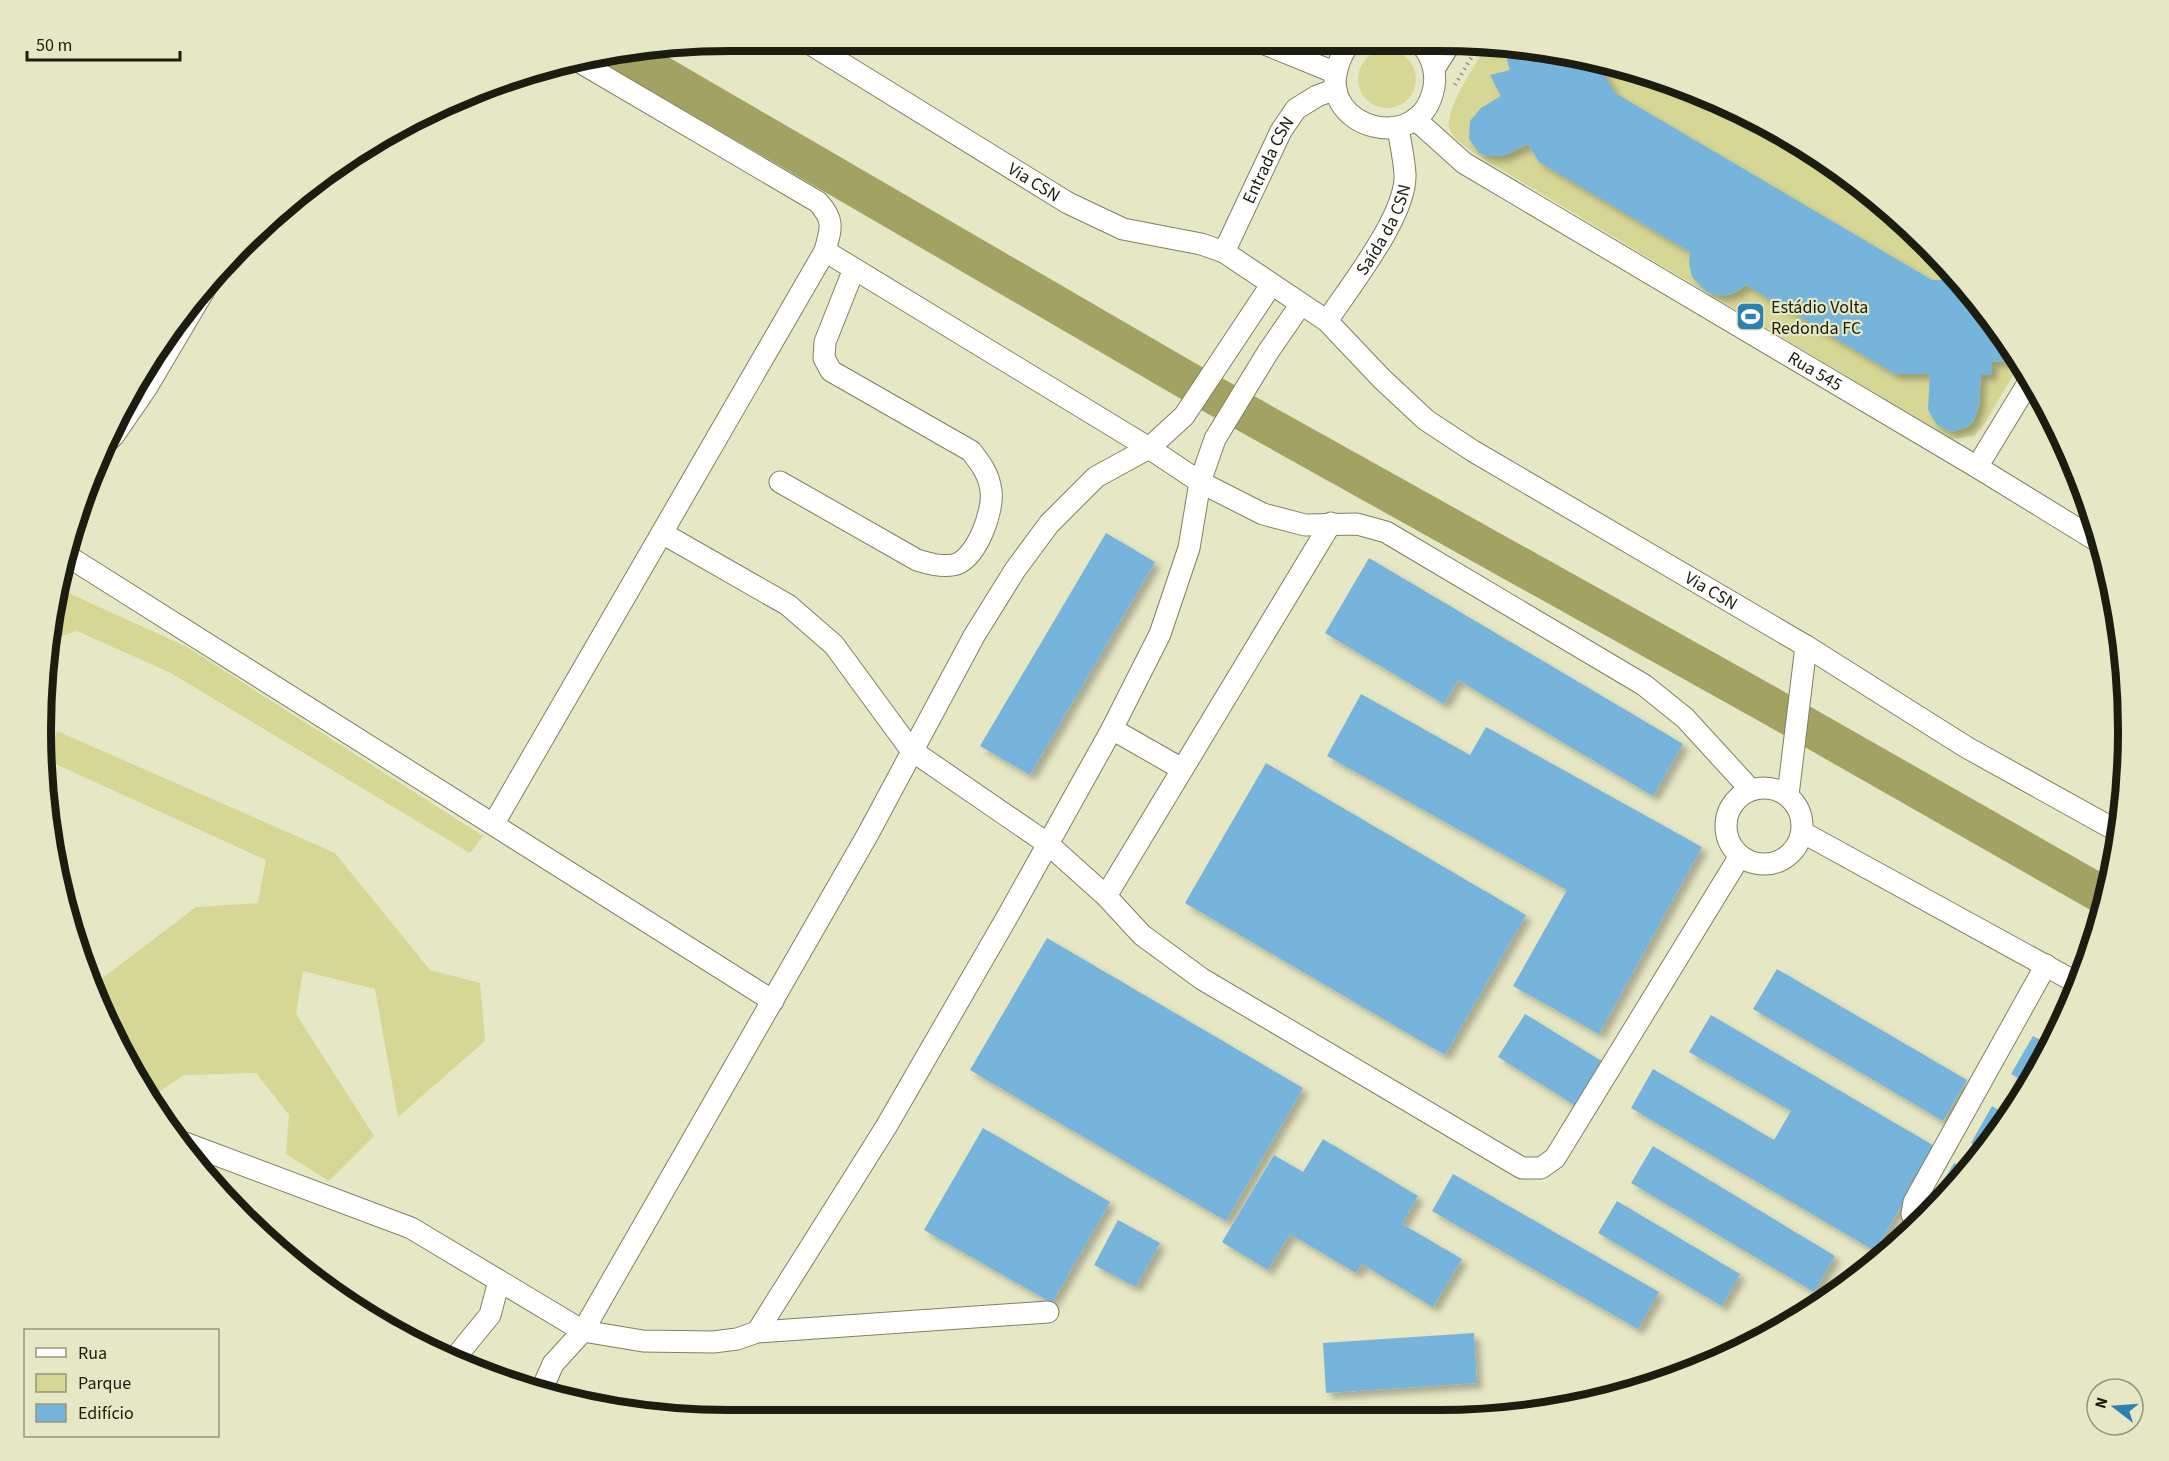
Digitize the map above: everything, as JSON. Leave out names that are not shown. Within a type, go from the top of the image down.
[{"type":"street","name":"Via CSN","points":[[822,51],[1068,203],[1123,229],[1201,244],[1224,252],[1327,321],[1382,379],[1426,420],[1473,451],[1806,646],[1966,747],[2111,827]]},
{"type":"street","points":[[1278,51],[1336,81]]},
{"type":"street","points":[[1345,51],[1340,57],[1336,81],[1342,104],[1359,121],[1382,129],[1406,123],[1425,109],[1432,97],[1435,83],[1434,69],[1430,55],[1426,51]]},
{"type":"street","points":[[1434,69],[1445,51]]},
{"type":"street","points":[[494,824],[825,251],[831,228],[828,214],[818,202],[587,66]]},
{"type":"street","name":"Entrada CSN","points":[[1224,252],[1281,131],[1296,109],[1336,81]]},
{"type":"street","name":"Saída da CSN","points":[[1327,321],[1386,232],[1398,206],[1405,176],[1406,123]]},
{"type":"street","name":"Rua 545","points":[[1406,123],[1464,163],[2089,536]]},
{"type":"street","points":[[825,251],[1149,448],[1200,482],[1263,514],[1305,525],[1357,524],[1386,532],[1644,685],[1685,718],[1750,789]]},
{"type":"street","points":[[780,482],[917,560],[938,566],[956,565],[972,552],[986,526],[992,493],[986,470],[970,451],[831,371],[824,358],[825,342],[854,269]]},
{"type":"street","points":[[544,1384],[553,1364],[583,1331],[868,834],[911,750],[1015,570],[1049,524],[1096,477],[1149,448],[1184,416],[1271,285]]},
{"type":"street","points":[[757,1332],[885,1127],[1112,729],[1160,634],[1189,548],[1200,482],[1215,439],[1268,352],[1301,304]]},
{"type":"street","points":[[134,406],[174,342]]},
{"type":"street","points":[[1977,467],[2025,388]]},
{"type":"street","points":[[1106,896],[1331,523]]},
{"type":"street","points":[[662,533],[788,605],[834,645],[911,750],[1048,844],[1106,896],[1142,934],[1202,979],[1521,1167],[1541,1168],[1555,1158],[1740,856]]},
{"type":"street","points":[[73,560],[773,1001]]},
{"type":"street","points":[[1788,795],[1806,646]]},
{"type":"street","points":[[1112,729],[1182,769]]},
{"type":"street","points":[[1776,788],[1788,795],[1797,805],[1802,818],[1802,832],[1798,844],[1790,855],[1778,862],[1765,864],[1751,862],[1740,856],[1731,846],[1726,833],[1726,819],[1730,807],[1750,789],[1776,788]]},
{"type":"street","points":[[1802,832],[2071,979]]},
{"type":"street","points":[[1913,1217],[1914,1202],[2046,965]]},
{"type":"street","points":[[193,1146],[411,1228],[583,1331],[643,1341],[701,1342],[737,1339],[757,1332],[1048,1312]]},
{"type":"street","points":[[459,1353],[490,1315],[499,1281]]},
{"type":"path","points":[[1451,93],[1475,52]]},
{"type":"green space","points":[[1378,51],[1398,52],[1408,58],[1416,73],[1416,85],[1408,100],[1393,108],[1381,108],[1366,100],[1358,85],[1358,73],[1366,58]]},
{"type":"green space","points":[[1483,52],[1571,64],[1614,74],[1657,87],[1739,121],[1816,166],[1852,191],[1919,250],[1978,317],[2003,353],[2015,372],[1985,423],[1974,436],[1952,439],[1475,154],[1453,135],[1449,127],[1452,108]]},
{"type":"green space","points":[[65,592],[187,647],[483,836],[470,853],[171,673],[77,631],[58,637]]},
{"type":"green space","points":[[57,731],[335,853],[430,970],[480,983],[485,1041],[398,1117],[375,989],[303,971],[296,1014],[374,1136],[329,1181],[286,1154],[289,1115],[256,1073],[184,1075],[157,1093],[121,1031],[99,981],[196,907],[258,903],[266,860],[52,762],[51,752]]},
{"type":"building","points":[[1509,55],[1527,57],[1602,71],[1615,93],[1932,280],[1947,280],[1978,317],[2007,360],[1992,362],[1992,375],[1981,375],[1979,406],[1973,422],[1967,427],[1952,432],[1937,425],[1928,410],[1930,374],[1895,374],[1746,285],[1728,295],[1721,296],[1707,292],[1692,277],[1689,263],[1690,252],[1539,162],[1528,144],[1503,156],[1487,156],[1479,153],[1469,139],[1470,121],[1481,108],[1501,96],[1490,75],[1510,70],[1507,60]]},
{"type":"building","points":[[1106,533],[1155,562],[1030,775],[980,746]]},
{"type":"building","points":[[1369,558],[1683,744],[1653,796],[1458,680],[1444,704],[1325,633]]},
{"type":"building","points":[[1361,694],[1470,755],[1486,727],[1702,847],[1599,1034],[1513,986],[1567,890],[1327,756]]},
{"type":"building","points":[[1266,763],[1526,915],[1445,1055],[1185,903]]},
{"type":"building","points":[[1047,938],[1303,1088],[1226,1221],[970,1070]]},
{"type":"building","points":[[1777,969],[1967,1080],[1943,1121],[1753,1009]]},
{"type":"building","points":[[1525,1014],[1608,1065],[1581,1109],[1498,1057]]},
{"type":"building","points":[[1711,1015],[1936,1147],[1875,1251],[1631,1108],[1653,1069],[1774,1140],[1791,1111],[1689,1052]]},
{"type":"building","points":[[2033,1036],[2042,1041],[2021,1080],[2011,1074]]},
{"type":"building","points":[[1992,1106],[2001,1111],[1976,1146],[1971,1143]]},
{"type":"building","points":[[983,1128],[1110,1202],[1052,1303],[924,1230]]},
{"type":"building","points":[[1323,1139],[1418,1196],[1402,1224],[1462,1259],[1433,1307],[1362,1264],[1356,1273],[1290,1234],[1268,1270],[1222,1242],[1274,1155],[1303,1172]]},
{"type":"building","points":[[1653,1146],[1835,1256],[1814,1292],[1631,1183]]},
{"type":"building","points":[[1954,1163],[1960,1166],[1949,1179],[1938,1191]]},
{"type":"building","points":[[1453,1174],[1659,1292],[1638,1329],[1432,1211]]},
{"type":"building","points":[[1617,1201],[1740,1274],[1722,1306],[1598,1233]]},
{"type":"building","points":[[1118,1220],[1160,1243],[1136,1287],[1094,1265]]},
{"type":"building","points":[[1474,1333],[1477,1383],[1326,1393],[1323,1343]]},
{"type":"waterway","points":[[633,58],[1188,381],[1778,710],[2098,893]]},
{"type":"place","name":"Estádio Volta Redonda FC","points":[[1750,317]]}]
